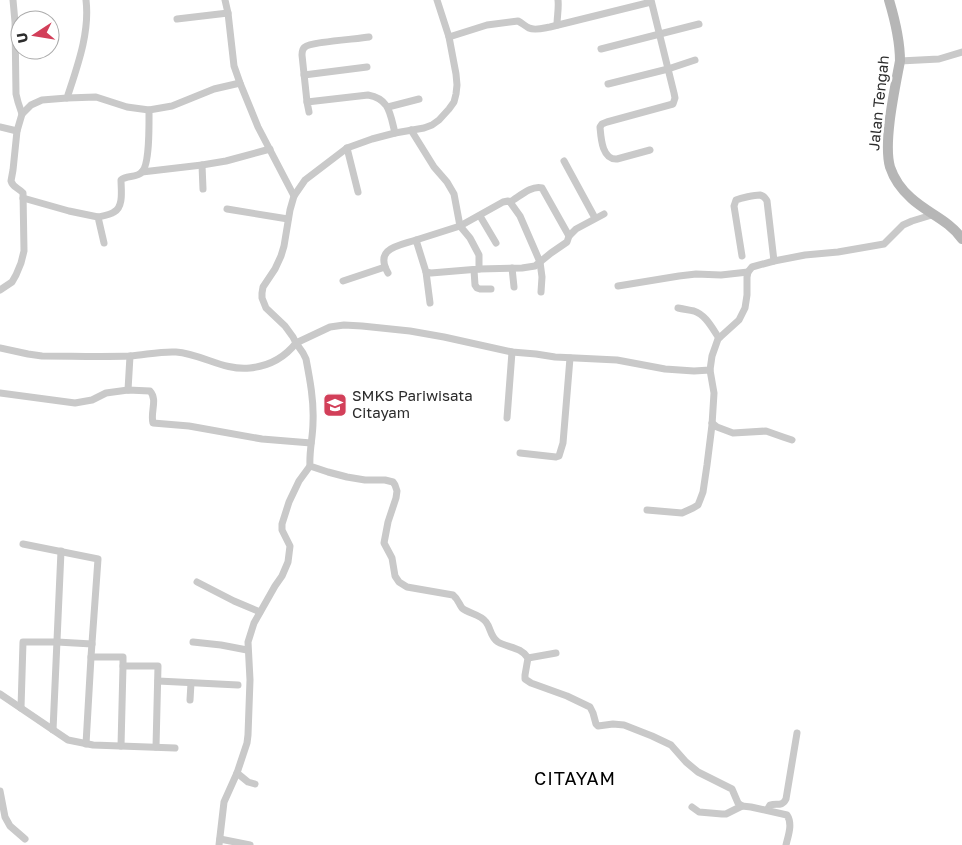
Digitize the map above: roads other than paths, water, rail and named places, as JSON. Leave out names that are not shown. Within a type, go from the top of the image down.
[{"type":"main road","name":"Jalan Tengah","points":[[889,0],[898,36],[900,61],[889,133],[888,153],[890,165],[898,183],[904,190],[955,230],[962,239]]},
{"type":"street","points":[[13,0],[16,94],[22,114]]},
{"type":"street","points":[[66,98],[84,39],[87,14],[86,0]]},
{"type":"street","points":[[225,0],[234,66],[258,127],[294,196]]},
{"type":"street","points":[[250,845],[219,842],[224,802],[237,773],[247,743],[250,680],[248,642],[260,612],[282,576],[288,562],[290,546],[282,530],[282,524],[288,502],[299,481],[310,466],[310,443],[314,409],[306,359],[285,326],[266,308],[262,298],[263,288],[275,270],[281,256],[294,196],[305,180],[348,148],[372,138],[432,125],[445,114],[454,102],[457,85],[456,74],[449,37],[437,0]]},
{"type":"street","points":[[557,25],[558,0]]},
{"type":"street","points":[[449,37],[478,27],[518,21],[528,28],[550,28],[651,1],[675,98],[673,104],[608,122],[600,126],[605,152],[612,159],[650,150]]},
{"type":"street","points":[[177,19],[228,13]]},
{"type":"street","points":[[601,49],[699,24]]},
{"type":"street","points":[[308,112],[302,55],[305,47],[369,37]]},
{"type":"street","points":[[900,61],[939,59],[962,52]]},
{"type":"street","points":[[608,84],[695,60]]},
{"type":"street","points":[[304,75],[367,67]]},
{"type":"street","points":[[0,290],[12,282],[21,263],[24,251],[23,198],[21,190],[14,187],[11,181],[17,131],[22,114],[31,104],[42,100],[96,97],[127,107],[150,110],[172,106],[214,88],[240,83]]},
{"type":"street","points":[[307,102],[368,95],[377,97],[388,107],[395,133]]},
{"type":"street","points":[[388,107],[419,99]]},
{"type":"street","points":[[142,172],[148,152],[150,110]]},
{"type":"street","points":[[0,127],[17,131]]},
{"type":"street","points":[[411,130],[434,167],[447,182],[454,194],[460,226],[470,238],[480,260],[475,285],[480,289],[491,288]]},
{"type":"street","points":[[348,148],[358,192]]},
{"type":"street","points":[[23,198],[98,217],[114,213],[118,209],[121,180],[123,178],[142,172],[226,161],[270,149]]},
{"type":"street","points":[[564,161],[596,218]]},
{"type":"street","points":[[202,165],[204,189]]},
{"type":"street","points":[[343,281],[387,270],[384,257],[389,249],[460,226],[503,202],[510,202],[536,187],[542,188],[570,236]]},
{"type":"street","points":[[742,256],[734,206],[736,200],[741,198],[761,196],[765,197],[767,201],[774,261]]},
{"type":"street","points":[[510,202],[520,216],[540,262],[541,292]]},
{"type":"street","points":[[227,209],[288,219]]},
{"type":"street","points":[[426,272],[431,274],[529,268],[535,266],[567,242],[576,229],[604,214]]},
{"type":"street","points":[[647,510],[682,513],[698,505],[703,492],[712,423],[714,393],[710,370],[712,356],[719,338],[738,320],[745,308],[747,295],[746,277],[752,267],[805,255],[838,252],[884,244],[904,225],[934,214]]},
{"type":"street","points":[[480,216],[496,243]]},
{"type":"street","points":[[98,217],[104,243]]},
{"type":"street","points":[[416,240],[426,272],[430,303]]},
{"type":"street","points":[[512,268],[514,287]]},
{"type":"street","points":[[618,286],[696,274],[721,275],[748,272]]},
{"type":"street","points":[[678,308],[700,315],[707,321],[719,338]]},
{"type":"street","points":[[0,348],[42,356],[130,356],[174,352],[184,353],[232,368],[250,368],[266,364],[285,355],[296,343],[324,329],[344,325],[435,335],[512,352],[570,358],[618,360],[647,366],[686,370],[710,370]]},
{"type":"street","points":[[507,418],[512,352]]},
{"type":"street","points":[[128,390],[130,356]]},
{"type":"street","points":[[520,453],[559,456],[562,443],[570,358]]},
{"type":"street","points":[[0,394],[75,403],[92,400],[106,393],[128,390],[152,392],[154,398],[153,423],[189,426],[262,439],[310,443]]},
{"type":"street","points":[[712,423],[718,428],[733,433],[766,430],[792,440]]},
{"type":"street","points":[[310,466],[365,480],[392,482],[397,491],[388,522],[384,546],[391,554],[395,576],[399,582],[407,588],[453,595],[461,607],[485,620],[497,641],[525,653],[528,658],[524,675],[525,679],[530,683],[567,696],[590,707],[598,726],[624,725],[652,736],[671,746],[698,772],[732,789],[738,803],[742,806],[787,815],[790,829],[786,845]]},
{"type":"street","points":[[23,544],[98,558],[86,744]]},
{"type":"street","points":[[53,730],[61,551]]},
{"type":"street","points":[[197,582],[260,612]]},
{"type":"street","points":[[21,708],[24,642],[92,644]]},
{"type":"street","points":[[193,642],[248,650]]},
{"type":"street","points":[[528,658],[556,653]]},
{"type":"street","points":[[91,657],[123,657],[121,746]]},
{"type":"street","points":[[123,666],[158,666],[156,747]]},
{"type":"street","points":[[158,681],[238,685]]},
{"type":"street","points":[[190,700],[191,683]]},
{"type":"street","points":[[0,694],[68,740],[93,745],[175,748]]},
{"type":"street","points":[[767,810],[770,805],[780,805],[786,799],[797,733]]},
{"type":"street","points":[[237,773],[248,782],[255,784]]},
{"type":"street","points":[[0,791],[5,817],[25,839]]},
{"type":"street","points":[[692,807],[699,812],[726,814],[742,806]]},
{"type":"place","name":"SMKS Pariwisata Citayam","points":[[335,405]]},
{"type":"district","name":"CITAYAM","points":[[575,779]]}]
